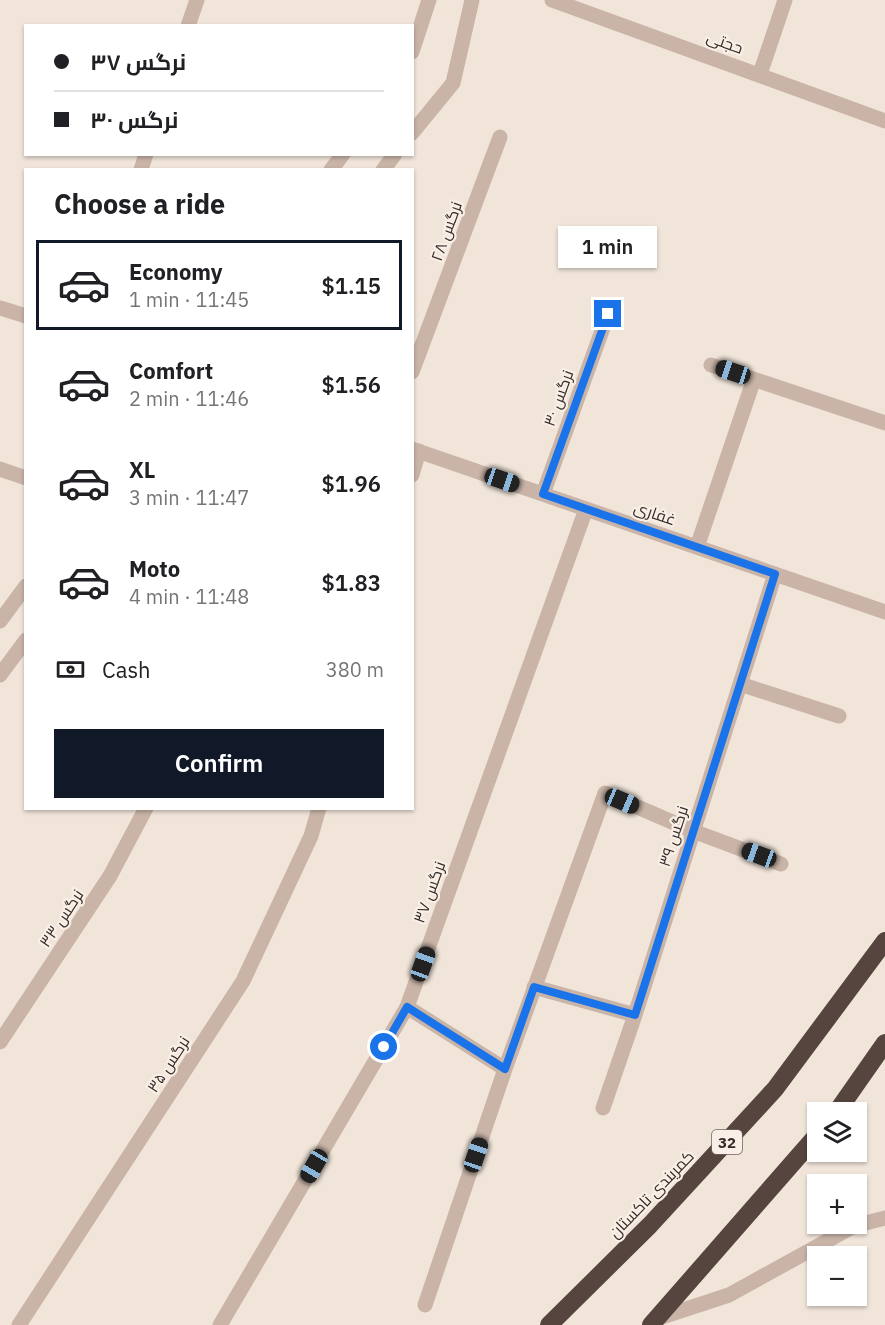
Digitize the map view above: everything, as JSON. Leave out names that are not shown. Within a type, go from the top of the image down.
[{"type":"highway","name":"کمربندی تاکستان","points":[[549,1325],[650,1225],[775,1089],[885,941]]},
{"type":"highway","points":[[844,1102],[885,1043]]},
{"type":"highway","points":[[655,1321],[807,1147]]},
{"type":"street","points":[[189,24],[197,0]]},
{"type":"street","points":[[414,46],[429,0]]},
{"type":"street","points":[[414,131],[453,83],[472,0]]},
{"type":"street","name":"حجتی","points":[[552,0],[885,121]]},
{"type":"street","points":[[760,74],[784,0]]},
{"type":"street","name":"نرگس ۲۸","points":[[414,367],[500,137]]},
{"type":"street","points":[[0,308],[24,315]]},
{"type":"street","name":"نرگس ۳۰","points":[[543,494],[608,314]]},
{"type":"street","points":[[711,365],[885,423]]},
{"type":"street","points":[[697,547],[754,380]]},
{"type":"street","name":"غفاری","points":[[416,450],[885,612]]},
{"type":"street","points":[[0,469],[24,477]]},
{"type":"street","name":"نرگس ۳۷","points":[[220,1325],[407,1007],[586,509]]},
{"type":"street","name":"نرگس ۳۹","points":[[603,1108],[635,1015],[775,574]]},
{"type":"street","points":[[0,621],[24,589]]},
{"type":"street","points":[[0,674],[24,643]]},
{"type":"street","points":[[740,684],[838,716]]},
{"type":"street","points":[[425,1305],[505,1069],[605,793],[693,831],[781,864]]},
{"type":"street","name":"نرگس ۳۳","points":[[0,1042],[111,876],[145,810]]},
{"type":"street","name":"نرگس ۳۵","points":[[20,1325],[243,981],[311,836],[318,810]]},
{"type":"street","points":[[534,987],[635,1015]]},
{"type":"street","points":[[407,1007],[505,1069]]},
{"type":"street","points":[[655,1321],[729,1296],[854,1226],[885,1218]]},
{"type":"route","points":[[384,1047],[407,1007],[505,1069],[534,987],[635,1015],[775,574],[543,494],[608,314]]}]
